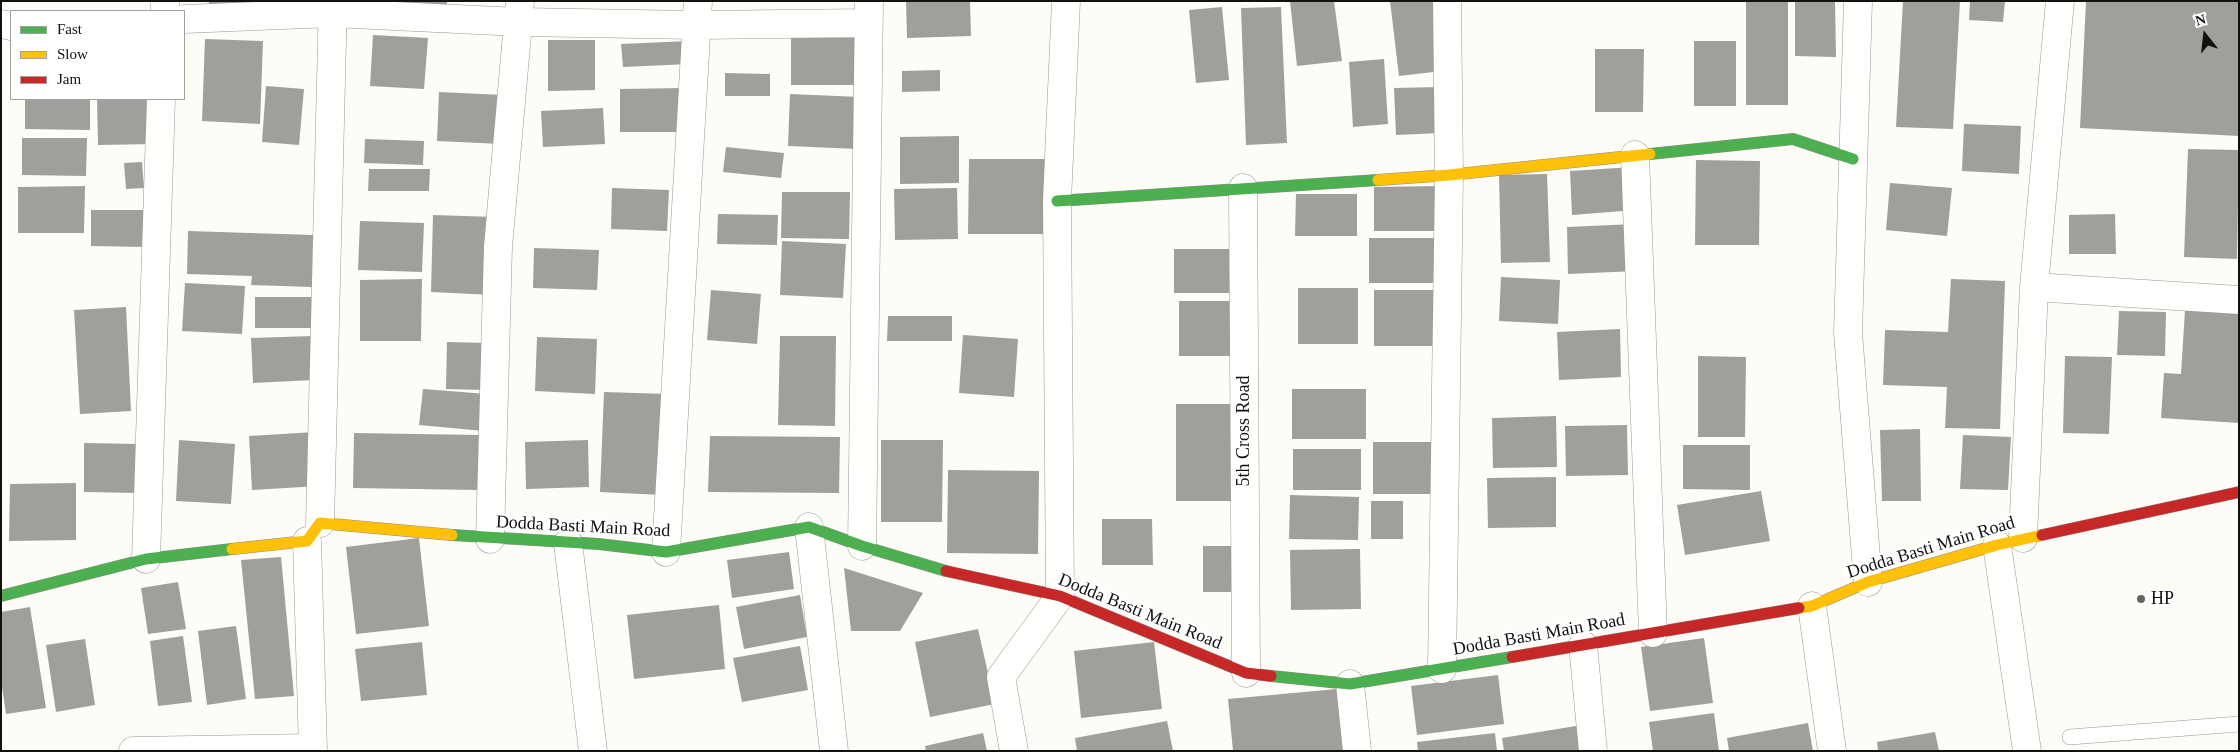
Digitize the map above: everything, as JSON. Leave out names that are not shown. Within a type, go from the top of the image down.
[{"type":"street","points":[[1014,751],[1001,677],[1060,596],[1058,201],[1066,1]]},
{"type":"street","points":[[1442,669],[1449,175],[1447,1]]},
{"type":"street","points":[[1858,1],[1848,333],[1868,582]]},
{"type":"street","points":[[2023,538],[2034,287],[2060,1]]},
{"type":"street","points":[[133,751],[312,749],[314,532],[333,7]]},
{"type":"street","points":[[185,19],[333,7],[697,13],[869,12],[862,546]]},
{"type":"street","points":[[490,539],[498,247],[519,11]]},
{"type":"street","points":[[666,552],[697,13]]},
{"type":"street","points":[[146,559],[161,100]]},
{"type":"street","points":[[1058,201],[1449,175],[1793,139],[1853,159]]},
{"type":"street","points":[[1635,155],[1653,633]]},
{"type":"street","name":"5th Cross Road","points":[[1243,188],[1246,673]]},
{"type":"street","points":[[2034,287],[2239,300]]},
{"type":"street","name":"Dodda Basti Main Road","points":[[1,596],[146,559],[314,532],[599,544],[666,552],[809,527],[862,546],[966,577],[1060,596],[1246,673],[1350,684],[1812,606],[1868,582],[1997,544],[2239,492]]},
{"type":"street","points":[[809,527],[834,751]]},
{"type":"street","points":[[568,543],[594,751]]},
{"type":"street","points":[[1997,544],[2027,751]]},
{"type":"street","points":[[1812,606],[1832,751]]},
{"type":"street","points":[[1583,645],[1593,751]]},
{"type":"street","points":[[1350,684],[1357,751]]},
{"type":"lane","points":[[2070,737],[2239,724]]},
{"type":"building","points":[[209,1],[268,1],[268,7],[209,4]]},
{"type":"building","points":[[381,1],[447,1],[447,6]]},
{"type":"building","points":[[906,1],[970,1],[971,36],[907,38]]},
{"type":"building","points":[[1290,1],[1334,1],[1342,61],[1297,66]]},
{"type":"building","points":[[1390,1],[1434,1],[1442,71],[1399,76]]},
{"type":"building","points":[[1746,1],[1788,1],[1788,105],[1746,105]]},
{"type":"building","points":[[1795,1],[1835,1],[1836,57],[1795,56]]},
{"type":"building","points":[[1903,1],[1960,1],[1953,129],[1896,127]]},
{"type":"building","points":[[1970,1],[2005,1],[2003,22],[1969,20]]},
{"type":"building","points":[[2086,1],[2239,1],[2239,136],[2080,128]]},
{"type":"building","points":[[1222,7],[1229,80],[1196,83],[1189,10]]},
{"type":"building","points":[[1281,7],[1287,143],[1246,145],[1241,8]]},
{"type":"building","points":[[373,35],[428,38],[424,89],[370,86]]},
{"type":"building","points":[[791,37],[863,38],[862,85],[791,85]]},
{"type":"building","points":[[205,39],[263,41],[260,124],[202,121]]},
{"type":"building","points":[[548,40],[595,40],[595,90],[548,91]]},
{"type":"building","points":[[689,41],[689,64],[623,67],[621,44]]},
{"type":"building","points":[[1694,41],[1736,41],[1736,106],[1694,106]]},
{"type":"building","points":[[1595,49],[1644,49],[1643,112],[1595,112]]},
{"type":"building","points":[[1384,59],[1388,124],[1353,127],[1349,62]]},
{"type":"building","points":[[940,70],[940,91],[902,92],[902,71]]},
{"type":"building","points":[[725,73],[770,74],[770,96],[725,96]]},
{"type":"building","points":[[266,86],[304,89],[299,145],[262,142]]},
{"type":"building","points":[[1440,87],[1442,133],[1396,135],[1394,88]]},
{"type":"building","points":[[683,88],[683,132],[620,132],[620,89]]},
{"type":"building","points":[[439,92],[503,95],[501,144],[437,141]]},
{"type":"building","points":[[790,94],[860,97],[858,149],[788,146]]},
{"type":"building","points":[[25,100],[90,100],[90,130],[25,129]]},
{"type":"building","points":[[97,100],[153,100],[155,144],[98,145]]},
{"type":"building","points":[[603,108],[605,144],[543,147],[541,111]]},
{"type":"building","points":[[1964,124],[2021,126],[2019,174],[1962,171]]},
{"type":"building","points":[[959,136],[959,183],[900,184],[900,137]]},
{"type":"building","points":[[22,138],[87,138],[86,176],[22,175]]},
{"type":"building","points":[[365,139],[424,141],[423,165],[364,163]]},
{"type":"building","points":[[726,147],[784,153],[781,178],[723,172]]},
{"type":"building","points":[[2188,149],[2239,150],[2237,259],[2184,257]]},
{"type":"building","points":[[969,159],[1048,159],[1048,234],[968,234]]},
{"type":"building","points":[[1696,160],[1760,161],[1759,245],[1695,245]]},
{"type":"building","points":[[142,162],[144,188],[126,189],[124,163]]},
{"type":"building","points":[[1633,167],[1636,210],[1572,215],[1570,171]]},
{"type":"building","points":[[369,169],[430,169],[429,191],[368,191]]},
{"type":"building","points":[[1547,174],[1550,262],[1501,263],[1499,175]]},
{"type":"building","points":[[1890,183],[1952,188],[1947,236],[1886,230]]},
{"type":"building","points":[[85,186],[84,233],[18,233],[18,187]]},
{"type":"building","points":[[1439,186],[1439,231],[1374,231],[1374,187]]},
{"type":"building","points":[[612,188],[669,190],[667,231],[611,229]]},
{"type":"building","points":[[957,188],[958,239],[895,240],[894,189]]},
{"type":"building","points":[[782,192],[850,192],[849,239],[781,238]]},
{"type":"building","points":[[1296,194],[1357,194],[1357,236],[1295,236]]},
{"type":"building","points":[[91,210],[146,210],[146,247],[91,246]]},
{"type":"building","points":[[718,214],[778,215],[777,245],[717,244]]},
{"type":"building","points":[[2115,214],[2116,254],[2069,254],[2069,215]]},
{"type":"building","points":[[433,215],[496,217],[493,295],[431,292]]},
{"type":"building","points":[[360,221],[424,223],[422,272],[358,270]]},
{"type":"building","points":[[1634,224],[1636,271],[1568,274],[1567,227]]},
{"type":"building","points":[[188,231],[313,235],[312,287],[251,285],[252,276],[187,274]]},
{"type":"building","points":[[1369,238],[1436,238],[1436,283],[1369,283]]},
{"type":"building","points":[[782,241],[846,244],[843,298],[780,295]]},
{"type":"building","points":[[534,248],[599,250],[597,290],[533,288]]},
{"type":"building","points":[[1174,249],[1235,249],[1234,293],[1174,293]]},
{"type":"building","points":[[1501,277],[1560,280],[1558,324],[1499,321]]},
{"type":"building","points":[[422,279],[421,341],[360,341],[360,280]]},
{"type":"building","points":[[1951,279],[2005,281],[2000,429],[1945,428],[1947,387],[1883,385],[1885,330],[1948,332]]},
{"type":"building","points":[[185,283],[245,286],[242,334],[182,331]]},
{"type":"building","points":[[1298,288],[1358,288],[1358,344],[1298,344]]},
{"type":"building","points":[[711,290],[761,294],[757,344],[707,340]]},
{"type":"building","points":[[1374,290],[1439,290],[1438,346],[1374,346]]},
{"type":"building","points":[[255,297],[315,297],[314,328],[255,328]]},
{"type":"building","points":[[1179,301],[1239,301],[1238,356],[1179,356]]},
{"type":"building","points":[[126,307],[131,411],[80,414],[74,310]]},
{"type":"building","points":[[2185,310],[2239,313],[2239,423],[2161,418],[2164,373],[2181,374]]},
{"type":"building","points":[[2119,311],[2166,312],[2165,356],[2117,355]]},
{"type":"building","points":[[888,316],[952,316],[952,341],[887,341]]},
{"type":"building","points":[[1620,329],[1621,377],[1559,380],[1557,332]]},
{"type":"building","points":[[963,335],[1018,339],[1014,397],[959,393]]},
{"type":"building","points":[[313,336],[314,380],[253,383],[251,338]]},
{"type":"building","points":[[780,336],[836,336],[835,426],[778,425]]},
{"type":"building","points":[[537,337],[597,339],[595,394],[535,391]]},
{"type":"building","points":[[447,342],[487,343],[485,390],[446,389]]},
{"type":"building","points":[[1698,356],[1746,357],[1745,437],[1698,437]]},
{"type":"building","points":[[2065,356],[2112,357],[2109,434],[2063,433]]},
{"type":"building","points":[[423,389],[487,394],[484,431],[419,425]]},
{"type":"building","points":[[1292,389],[1366,389],[1366,439],[1292,439]]},
{"type":"building","points":[[604,392],[667,394],[662,495],[600,492]]},
{"type":"building","points":[[1176,404],[1235,404],[1235,501],[1176,501]]},
{"type":"building","points":[[1556,416],[1557,467],[1493,468],[1492,418]]},
{"type":"building","points":[[1627,425],[1628,475],[1566,476],[1565,426]]},
{"type":"building","points":[[1920,429],[1921,501],[1882,501],[1880,430]]},
{"type":"building","points":[[315,432],[319,486],[252,490],[249,436]]},
{"type":"building","points":[[354,433],[479,435],[478,490],[353,488]]},
{"type":"building","points":[[1963,435],[2011,437],[2008,490],[1960,489]]},
{"type":"building","points":[[710,436],[840,437],[839,493],[708,492]]},
{"type":"building","points":[[179,440],[235,444],[231,504],[176,501]]},
{"type":"building","points":[[588,440],[589,487],[526,489],[525,442]]},
{"type":"building","points":[[881,440],[943,440],[942,522],[881,522]]},
{"type":"building","points":[[1373,442],[1432,442],[1433,494],[1373,494]]},
{"type":"building","points":[[84,443],[139,444],[138,493],[84,492]]},
{"type":"building","points":[[1683,445],[1750,445],[1750,490],[1683,489]]},
{"type":"building","points":[[1293,449],[1361,449],[1361,490],[1293,490]]},
{"type":"building","points":[[948,470],[1039,471],[1038,554],[947,553]]},
{"type":"building","points":[[1556,477],[1556,527],[1488,528],[1487,478]]},
{"type":"building","points":[[76,483],[76,540],[9,541],[10,484]]},
{"type":"building","points":[[1761,491],[1770,541],[1685,555],[1677,505]]},
{"type":"building","points":[[1290,495],[1359,497],[1358,540],[1289,539]]},
{"type":"building","points":[[1371,501],[1403,501],[1403,539],[1371,539]]},
{"type":"building","points":[[1102,519],[1152,519],[1153,565],[1102,565]]},
{"type":"building","points":[[419,538],[429,626],[356,634],[346,547]]},
{"type":"building","points":[[1203,546],[1232,546],[1232,592],[1203,592]]},
{"type":"building","points":[[1360,549],[1361,609],[1291,610],[1290,550]]},
{"type":"building","points":[[789,552],[794,589],[732,598],[727,560]]},
{"type":"building","points":[[281,557],[294,696],[255,699],[241,560]]},
{"type":"building","points":[[844,568],[923,593],[900,631],[851,631]]},
{"type":"building","points":[[178,582],[186,629],[148,634],[141,588]]},
{"type":"building","points":[[800,595],[807,637],[744,649],[736,607]]},
{"type":"building","points":[[719,605],[725,669],[634,679],[627,615]]},
{"type":"building","points":[[30,607],[46,708],[6,714],[1,680],[1,612]]},
{"type":"building","points":[[236,626],[246,699],[207,705],[198,631]]},
{"type":"building","points":[[978,629],[995,704],[930,717],[915,642]]},
{"type":"building","points":[[183,636],[192,702],[158,706],[150,641]]},
{"type":"building","points":[[1704,638],[1713,703],[1650,711],[1641,647]]},
{"type":"building","points":[[85,639],[95,705],[56,712],[46,645]]},
{"type":"building","points":[[422,642],[427,695],[361,701],[355,649]]},
{"type":"building","points":[[1154,642],[1162,709],[1081,718],[1074,651]]},
{"type":"building","points":[[800,646],[808,690],[742,702],[733,658]]},
{"type":"building","points":[[1498,675],[1504,724],[1417,735],[1411,686]]},
{"type":"building","points":[[1337,689],[1343,751],[1233,751],[1228,699]]},
{"type":"building","points":[[1714,713],[1719,751],[1653,751],[1649,722]]},
{"type":"building","points":[[1167,721],[1173,751],[1077,751],[1075,738]]},
{"type":"building","points":[[1808,723],[1813,751],[1729,751],[1727,738]]},
{"type":"building","points":[[1582,725],[1586,751],[1504,751],[1502,738]]},
{"type":"building","points":[[1935,732],[1939,751],[1878,751],[1877,742]]},
{"type":"building","points":[[983,733],[987,751],[926,751],[925,746]]},
{"type":"building","points":[[1495,733],[1497,751],[1418,751],[1417,742]]},
{"type":"traffic: fast","points":[[1650,154],[1793,139],[1853,159]]},
{"type":"traffic: fast","points":[[1057,201],[1378,180]]},
{"type":"traffic: fast","points":[[452,535],[599,544],[666,552],[809,527],[862,546],[946,571]]},
{"type":"traffic: fast","points":[[1,596],[146,559],[232,549]]},
{"type":"traffic: fast","points":[[1271,676],[1350,684],[1512,657]]},
{"type":"traffic: slow","points":[[1378,180],[1449,175],[1650,154]]},
{"type":"traffic: slow","points":[[232,549],[307,541],[320,523],[452,535]]},
{"type":"traffic: slow","points":[[1799,608],[1812,606],[1868,582],[1997,545],[2042,535]]},
{"type":"traffic: jam","points":[[2042,535],[2239,492]]},
{"type":"traffic: jam","points":[[946,571],[1060,596],[1246,673],[1271,676]]},
{"type":"traffic: jam","points":[[1512,657],[1799,608]]},
{"type":"place","name":"HP","points":[[2141,599]]}]
